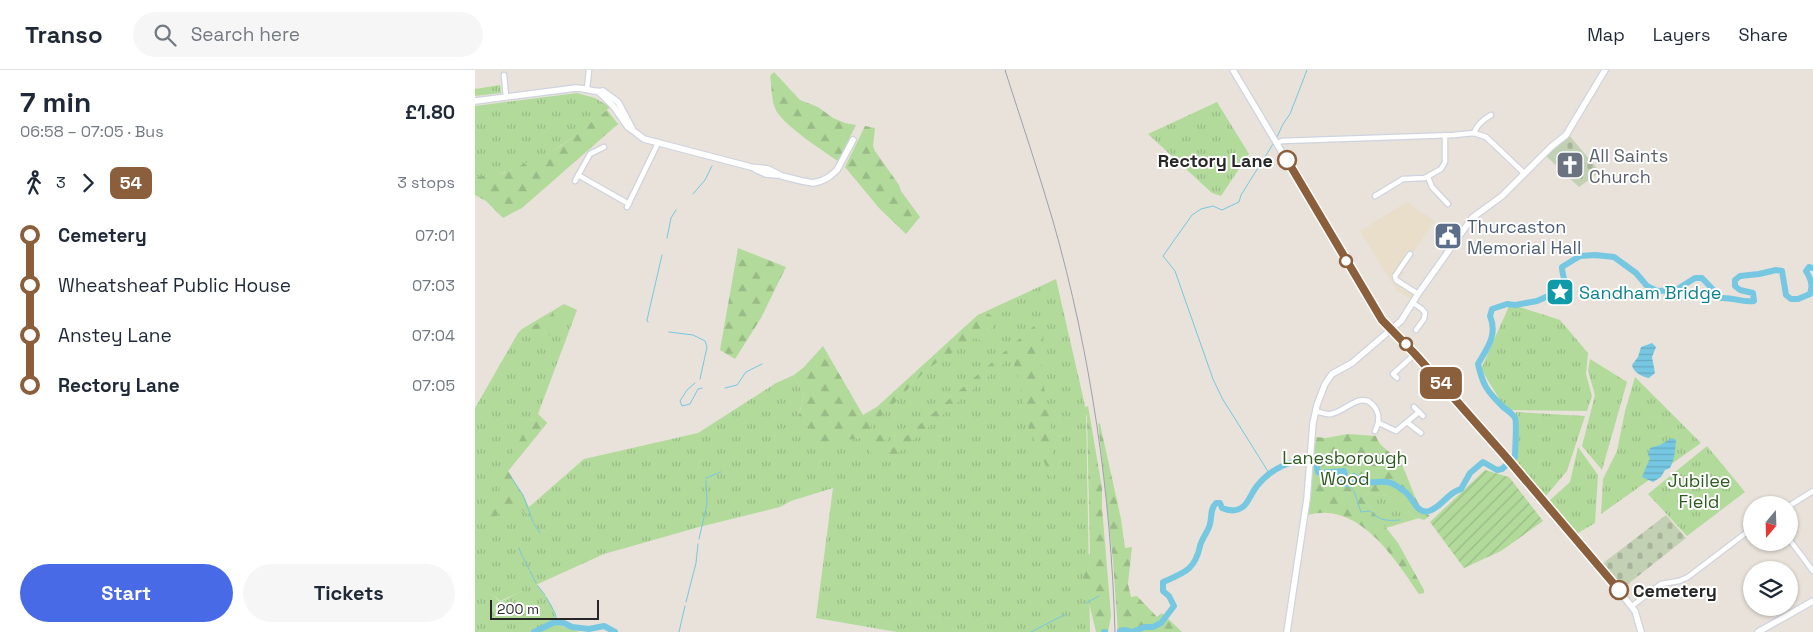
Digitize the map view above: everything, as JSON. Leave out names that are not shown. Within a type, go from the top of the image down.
[{"type":"street","points":[[587,89],[589,70]]},
{"type":"street","points":[[1233,70],[1382,320],[1415,354],[1515,467],[1632,606],[1639,620],[1641,632]]},
{"type":"street","points":[[1287,632],[1304,520],[1313,424],[1321,391],[1331,375],[1358,358],[1390,328],[1401,321],[1472,218],[1502,196],[1565,135],[1605,70]]},
{"type":"street","points":[[504,75],[506,98]]},
{"type":"street","points":[[475,101],[570,89],[603,91],[616,99],[633,130],[644,139],[751,167],[768,169],[782,176],[811,182],[825,179],[837,170],[853,140]]},
{"type":"street","points":[[1474,133],[1483,120],[1491,115]]},
{"type":"street","points":[[1277,144],[1282,142],[1445,136],[1474,133],[1486,137],[1524,173]]},
{"type":"street","points":[[1374,197],[1403,179],[1428,177],[1441,169],[1445,162],[1445,136]]},
{"type":"street","points":[[578,175],[628,205],[658,143]]},
{"type":"street","points":[[575,181],[590,154],[603,146]]},
{"type":"street","points":[[1428,177],[1432,186],[1446,202],[1449,196]]},
{"type":"street","points":[[1410,254],[1395,276],[1396,280],[1418,294]]},
{"type":"street","points":[[1413,303],[1422,309],[1425,314],[1424,319],[1416,330]]},
{"type":"street","points":[[1393,374],[1415,354]]},
{"type":"street","points":[[1389,370],[1397,378]]},
{"type":"street","points":[[1315,411],[1334,414],[1358,401],[1368,401],[1375,407],[1377,412],[1379,423],[1375,431]]},
{"type":"street","points":[[1414,407],[1423,416]]},
{"type":"street","points":[[1379,423],[1396,431],[1419,412]]},
{"type":"street","points":[[1408,423],[1421,433]]},
{"type":"street","points":[[1798,500],[1813,491]]},
{"type":"street","points":[[1632,606],[1661,584],[1679,581],[1688,577],[1743,535]]},
{"type":"street","points":[[1798,551],[1813,571]]},
{"type":"street","points":[[1758,632],[1813,601]]},
{"type":"shaded area","points":[[1407,202],[1435,221],[1401,269],[1405,272],[1399,280],[1416,291],[1411,299],[1397,291],[1360,231]]},
{"type":"green space","points":[[774,72],[800,100],[818,107],[833,118],[856,125],[838,161],[803,136],[779,114],[773,100],[770,76]]},
{"type":"green space","points":[[500,85],[501,93],[475,96],[475,89]]},
{"type":"green space","points":[[577,93],[595,98],[610,107],[573,137],[546,155],[499,174],[475,177],[475,106]]},
{"type":"green space","points":[[1217,102],[1249,154],[1221,196],[1212,193],[1148,134]]},
{"type":"green space","points":[[607,110],[618,124],[522,208],[503,218],[486,201],[475,195],[475,177],[504,173],[544,155],[561,146]]},
{"type":"green space","points":[[865,126],[875,128],[873,146],[875,151],[920,217],[906,234],[879,208],[845,167]]},
{"type":"green space","points":[[1569,135],[1600,172],[1579,187],[1545,155]]},
{"type":"green space","points":[[738,248],[786,267],[761,318],[735,359],[720,350]]},
{"type":"green space","points":[[1056,279],[1086,410],[1090,632],[897,632],[816,618],[833,488],[791,501],[780,507],[699,527],[604,554],[537,584],[552,606],[558,625],[580,632],[475,632],[475,408],[518,333],[564,304],[577,310],[538,414],[547,423],[508,471],[529,507],[584,459],[698,433],[776,383],[794,375],[804,395],[799,414],[845,426],[877,407],[978,315]],"holes":[[[529,588],[500,602],[492,594],[500,601]]]},
{"type":"green space","points":[[1510,304],[1560,320],[1588,353],[1586,374],[1592,396],[1587,411],[1506,410],[1481,369]]},
{"type":"green space","points":[[562,308],[559,322],[545,338],[537,340],[526,335],[525,331]]},
{"type":"green space","points":[[986,312],[993,317],[993,321],[992,328],[986,337],[981,341],[975,338],[927,369],[884,414],[872,421],[871,428],[877,436],[889,433],[881,457],[873,457],[867,444],[861,438],[816,446],[810,437],[811,429],[804,424],[799,415],[804,395],[794,375],[823,346],[863,415],[877,407],[978,315]]},
{"type":"green space","points":[[1040,321],[1044,332],[1041,358],[1042,376],[1051,427],[1053,481],[1029,429],[1016,368],[1009,359],[887,462],[881,458]]},
{"type":"green space","points":[[1590,359],[1627,382],[1602,470],[1582,446],[1595,395],[1588,371]]},
{"type":"green space","points":[[1635,377],[1701,443],[1601,514],[1603,479],[1617,451],[1625,411]]},
{"type":"green space","points":[[1088,406],[1102,488],[1111,616],[1108,632],[1096,632],[1078,556],[1090,554],[1087,416],[1083,411]]},
{"type":"green space","points":[[535,411],[547,423],[508,471],[523,495],[530,512],[525,514],[519,505],[487,520],[503,480],[501,469],[512,455]]},
{"type":"green space","points":[[1516,412],[1585,416],[1567,471],[1545,497],[1515,463]]},
{"type":"green space","points":[[1098,423],[1100,424],[1121,519],[1125,548],[1132,547],[1128,584],[1131,597],[1137,596],[1157,617],[1162,613],[1182,632],[1118,632],[1113,561]]},
{"type":"green space","name":"Lanesborough Wood","points":[[1348,434],[1376,436],[1378,441],[1400,462],[1416,499],[1430,516],[1424,520],[1414,517],[1394,497],[1367,493],[1362,497],[1398,543],[1424,593],[1419,594],[1387,550],[1374,536],[1359,525],[1343,517],[1326,513],[1308,515],[1316,437],[1326,438]]},
{"type":"green space","name":"Jubilee Field","points":[[1707,446],[1745,492],[1687,536],[1648,494]]},
{"type":"green space","points":[[1578,447],[1598,475],[1595,523],[1578,533],[1549,501],[1570,482]]},
{"type":"green space","points":[[1485,470],[1509,477],[1543,521],[1501,551],[1464,568],[1430,522]]},
{"type":"green space","points":[[1367,493],[1395,497],[1414,517],[1419,518],[1386,528],[1362,497]]},
{"type":"green space","points":[[1666,515],[1686,538],[1623,588],[1602,564]]},
{"type":"water","points":[[1652,343],[1656,347],[1652,357],[1655,373],[1649,378],[1638,374],[1632,365],[1638,357],[1641,347]]},
{"type":"water","points":[[1672,438],[1676,440],[1674,458],[1670,468],[1665,470],[1661,477],[1653,482],[1642,477],[1650,458],[1648,455],[1650,448]]},
{"type":"waterway","points":[[1277,137],[1290,114],[1307,70]]},
{"type":"waterway","points":[[1269,473],[1222,398],[1213,379],[1175,271],[1163,256],[1192,215],[1201,209],[1213,206],[1222,210],[1239,202],[1241,195],[1273,144]]},
{"type":"waterway","points":[[693,194],[705,180],[712,166]]},
{"type":"waterway","points":[[667,238],[671,218],[676,210]]},
{"type":"waterway","points":[[648,322],[662,255]]},
{"type":"waterway","points":[[1120,631],[1132,632],[1145,627],[1153,627],[1161,623],[1174,606],[1169,596],[1163,591],[1163,582],[1183,573],[1192,566],[1209,527],[1212,510],[1216,503],[1220,503],[1222,508],[1230,510],[1241,508],[1268,474],[1290,463],[1315,460],[1318,472],[1320,473],[1344,471],[1343,482],[1346,484],[1350,484],[1354,476],[1366,482],[1391,483],[1407,493],[1418,508],[1425,511],[1434,509],[1452,493],[1461,489],[1470,473],[1483,462],[1497,470],[1502,469],[1515,457],[1516,421],[1489,392],[1478,364],[1488,347],[1492,335],[1493,329],[1490,316],[1492,309],[1507,304],[1515,305],[1537,301],[1557,292],[1565,292],[1562,267],[1580,256],[1614,257],[1636,273],[1647,286],[1657,291],[1676,290],[1695,278],[1702,278],[1721,298],[1745,301],[1754,301],[1753,293],[1740,290],[1735,286],[1735,280],[1740,276],[1776,270],[1782,271],[1786,295],[1791,299],[1798,299],[1810,294],[1811,282],[1806,271],[1809,267],[1813,268]]},
{"type":"waterway","points":[[669,332],[693,335],[705,341],[707,347],[700,379]]},
{"type":"waterway","points":[[725,388],[737,385],[746,372],[762,364]]},
{"type":"waterway","points":[[695,383],[687,390],[680,401],[682,406],[690,404],[698,389],[702,388]]},
{"type":"waterway","points":[[706,478],[721,472]]},
{"type":"waterway","points":[[510,476],[523,495],[533,522]]},
{"type":"waterway","points":[[699,539],[707,504],[706,481]]},
{"type":"waterway","points":[[1348,484],[1354,491],[1361,512],[1370,511],[1384,520],[1400,520]]},
{"type":"waterway","points":[[534,524],[540,533]]},
{"type":"waterway","points":[[686,602],[696,563],[698,544]]},
{"type":"waterway","points":[[519,548],[522,556]]},
{"type":"waterway","points":[[523,557],[529,569]]},
{"type":"waterway","points":[[530,571],[536,583]]},
{"type":"waterway","points":[[538,586],[545,595]]},
{"type":"waterway","points":[[1086,603],[1099,596]]},
{"type":"waterway","points":[[546,597],[555,613],[557,622]]},
{"type":"waterway","points":[[679,632],[685,606]]},
{"type":"waterway","points":[[1031,632],[1066,614]]},
{"type":"waterway","points":[[534,632],[555,622],[589,629],[604,626],[615,632]]},
{"type":"railway","points":[[1005,70],[1053,221],[1078,322],[1088,373],[1104,476],[1113,580],[1115,632]]},
{"type":"bus line","name":"54","points":[[1287,160],[1382,320],[1415,354],[1506,457],[1619,590]]},
{"type":"place","name":"Rectory Lane","points":[[1287,160]]},
{"type":"place","name":"All Saints Church","points":[[1570,165]]},
{"type":"place","name":"Thurcaston Memorial Hall","points":[[1448,236]]},
{"type":"place","name":"Sandham Bridge","points":[[1560,292]]},
{"type":"place","name":"Cemetery","points":[[1619,590]]}]
